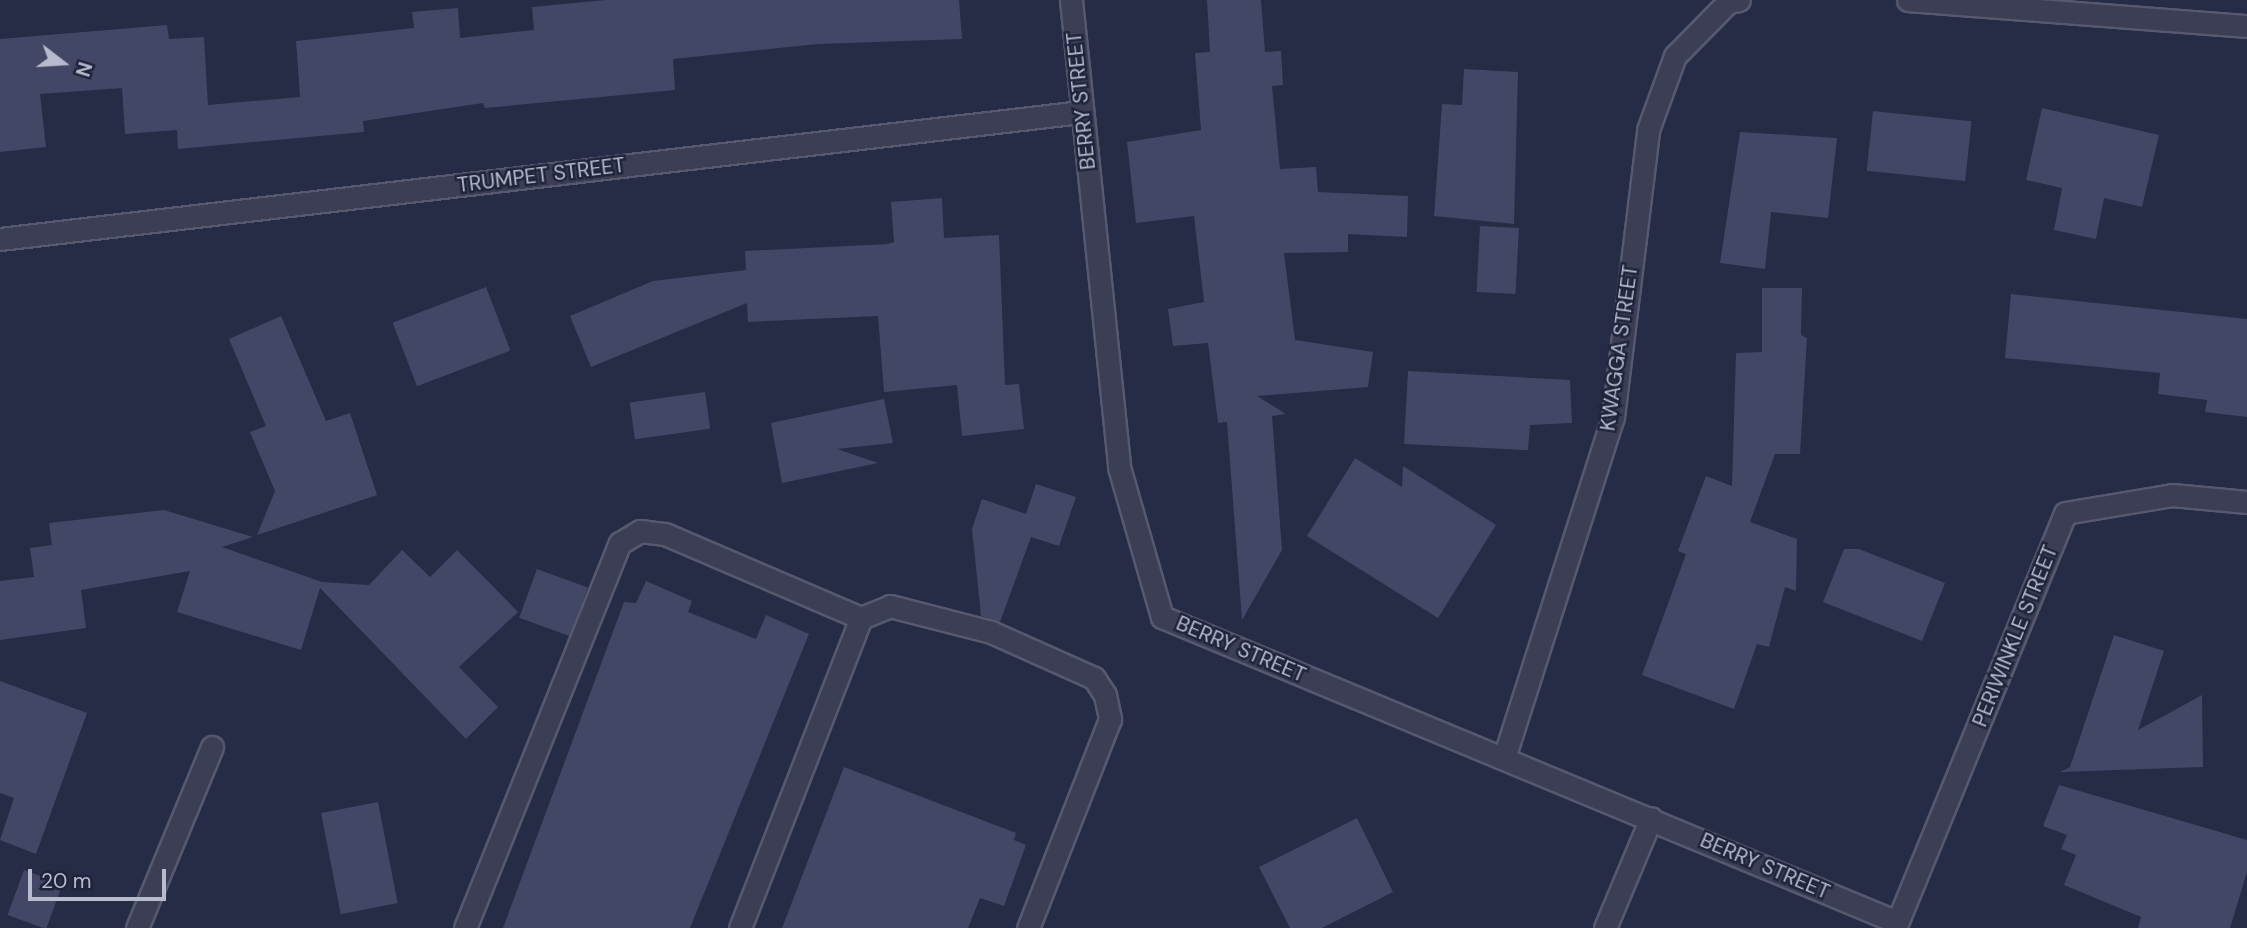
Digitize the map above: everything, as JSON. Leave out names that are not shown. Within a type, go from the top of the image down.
[{"type":"street","name":"BERRY STREET","points":[[1071,0],[1119,467],[1162,617],[1651,818],[1896,925]]},
{"type":"street","name":"KWAGGA STREET","points":[[1504,758],[1614,417],[1648,130],[1675,56],[1727,2],[1739,0]]},
{"type":"street","points":[[1908,0],[2210,10],[2247,26]]},
{"type":"street","name":"TRUMPET STREET","points":[[0,239],[1082,112]]},
{"type":"street","name":"PERIWINKLE STREET","points":[[1896,925],[2065,513],[2172,495],[2247,502]]},
{"type":"street","points":[[465,928],[620,543],[640,531],[665,534],[861,618],[890,606],[991,632],[1094,678],[1105,695],[1110,719],[1028,928]]},
{"type":"street","points":[[740,928],[861,618]]},
{"type":"street","points":[[138,928],[212,747]]},
{"type":"street","points":[[1605,928],[1651,818]]},
{"type":"building","points":[[606,0],[959,0],[962,39],[818,44],[673,59],[675,90],[485,108],[483,103],[363,121],[364,132],[178,149],[177,130],[125,134],[122,88],[40,94],[46,147],[0,152],[0,39],[167,25],[169,39],[204,37],[208,105],[300,97],[296,41],[414,28],[412,12],[458,8],[460,38],[534,30],[532,7]]},
{"type":"building","points":[[1207,0],[1261,0],[1265,52],[1281,51],[1283,85],[1272,86],[1280,169],[1316,167],[1318,192],[1408,196],[1407,237],[1348,234],[1348,252],[1284,253],[1295,340],[1373,352],[1368,387],[1257,396],[1286,414],[1272,416],[1282,550],[1242,620],[1227,422],[1218,423],[1208,343],[1173,346],[1168,309],[1204,302],[1194,216],[1136,223],[1127,142],[1201,130],[1195,53],[1210,52]]},
{"type":"building","points":[[1464,69],[1518,72],[1514,224],[1434,216],[1442,104],[1462,105]]},
{"type":"building","points":[[2042,108],[2159,135],[2142,207],[2104,198],[2096,239],[2054,230],[2062,188],[2026,180]]},
{"type":"building","points":[[1873,111],[1971,121],[1965,181],[1867,171]]},
{"type":"building","points":[[1740,132],[1837,138],[1828,218],[1771,212],[1765,269],[1720,263]]},
{"type":"building","points":[[942,198],[944,238],[999,235],[1005,385],[1019,384],[1024,429],[962,436],[957,385],[884,392],[878,316],[748,322],[747,303],[591,367],[570,316],[653,281],[746,270],[745,251],[888,244],[894,242],[891,202]]},
{"type":"building","points":[[1480,226],[1519,228],[1515,294],[1477,292]]},
{"type":"building","points":[[486,287],[510,350],[417,386],[393,323]]},
{"type":"building","points":[[1762,288],[1802,288],[1801,335],[1807,338],[1800,454],[1775,454],[1750,522],[1797,539],[1796,591],[1785,587],[1769,647],[1757,644],[1734,709],[1642,675],[1686,554],[1678,551],[1706,476],[1732,486],[1736,353],[1762,352]]},
{"type":"building","points":[[2011,294],[2247,319],[2247,417],[2205,412],[2207,400],[2158,394],[2160,373],[2005,358]]},
{"type":"building","points":[[281,316],[326,421],[350,413],[377,495],[257,535],[275,491],[250,432],[266,426],[229,339]]},
{"type":"building","points":[[1408,371],[1570,380],[1572,423],[1530,425],[1528,450],[1404,444]]},
{"type":"building","points":[[705,392],[710,429],[635,439],[630,403]]},
{"type":"building","points":[[884,399],[893,443],[837,449],[878,463],[782,483],[771,423]]},
{"type":"building","points":[[1355,458],[1402,487],[1403,466],[1496,525],[1438,618],[1307,536]]},
{"type":"building","points":[[1036,484],[1076,497],[1059,546],[1031,537],[1000,622],[981,616],[972,529],[982,499],[1026,514]]},
{"type":"building","points":[[164,510],[253,537],[222,547],[322,582],[369,585],[402,550],[430,577],[457,550],[518,612],[459,667],[498,707],[466,739],[320,588],[301,650],[177,612],[190,571],[81,590],[86,628],[0,640],[0,581],[34,577],[30,548],[52,545],[49,523]]},
{"type":"building","points":[[1844,549],[1859,549],[1945,583],[1922,641],[1823,602]]},
{"type":"building","points":[[537,569],[588,587],[570,636],[519,618]]},
{"type":"building","points":[[646,581],[692,601],[688,612],[756,639],[766,615],[809,634],[690,928],[503,928],[624,602],[636,603]]},
{"type":"building","points":[[2114,635],[2164,651],[2138,730],[2202,695],[2203,767],[2060,772],[2070,767]]},
{"type":"building","points":[[0,681],[87,713],[36,854],[0,840],[14,798],[0,793]]},
{"type":"building","points":[[844,767],[1016,833],[1014,840],[1026,845],[1004,906],[980,898],[968,928],[782,928]]},
{"type":"building","points":[[2059,785],[2247,840],[2247,872],[2230,928],[2138,928],[2141,917],[2064,885],[2076,855],[2061,849],[2067,835],[2043,826]]},
{"type":"building","points":[[378,802],[398,903],[341,914],[321,813]]},
{"type":"building","points":[[1357,818],[1393,892],[1322,928],[1290,928],[1259,867]]},
{"type":"building","points":[[24,870],[63,884],[47,928],[8,915]]}]
